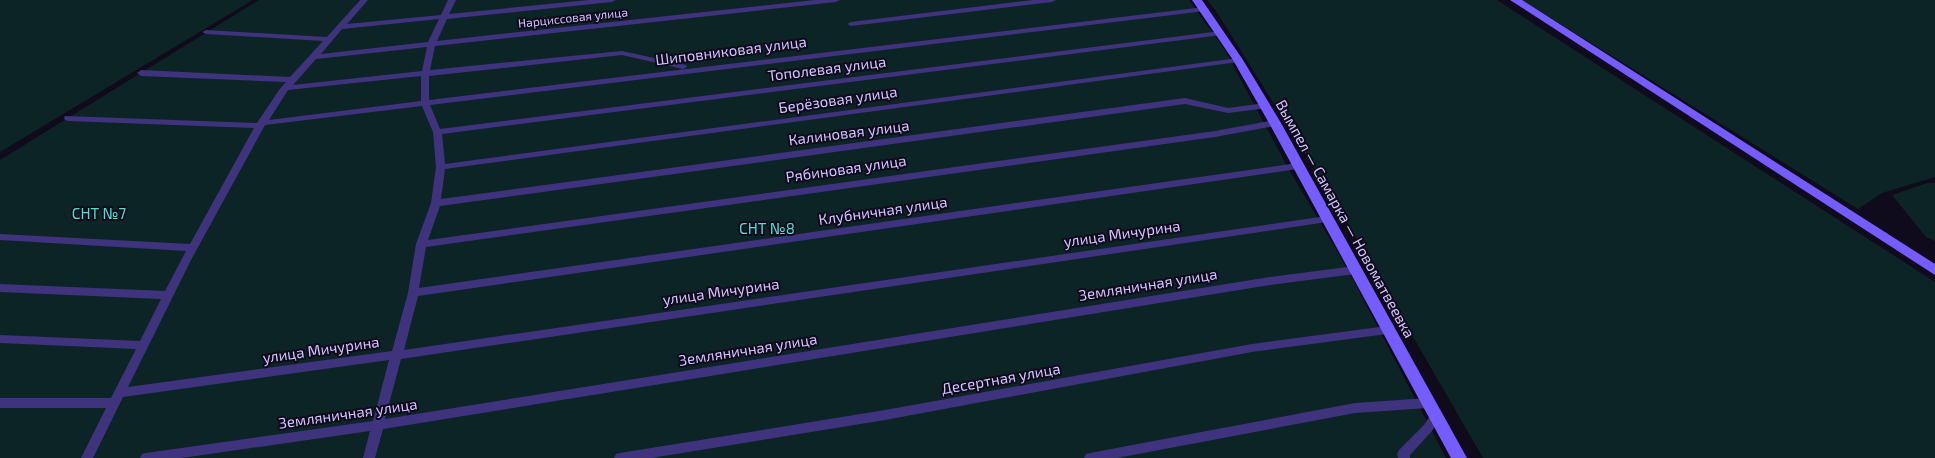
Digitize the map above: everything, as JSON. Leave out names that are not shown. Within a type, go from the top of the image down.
[{"type":"main road","points":[[1515,0],[1935,270]]},
{"type":"main road","name":"Вымпел — Самарка — Новоматвеевка","points":[[1201,5],[1238,60],[1265,106],[1435,417],[1460,458]]},
{"type":"street","points":[[357,0],[364,0]]},
{"type":"street","points":[[87,458],[193,248],[261,124],[288,84],[364,0]]},
{"type":"street","points":[[368,458],[413,293],[421,244],[436,203],[441,167],[437,132],[425,104],[425,75],[431,45],[452,0]]},
{"type":"street","points":[[339,27],[612,0]]},
{"type":"street","name":"Нарциссовая улица","points":[[312,57],[836,0]]},
{"type":"street","points":[[851,24],[1052,0]]},
{"type":"street","name":"Шиповниковая улица","points":[[68,118],[261,124],[1201,5]]},
{"type":"street","points":[[206,32],[328,39]]},
{"type":"street","name":"Тополевая улица","points":[[437,132],[1221,34]]},
{"type":"street","points":[[140,73],[288,84],[425,75],[622,53],[661,64],[696,69]]},
{"type":"street","name":"Берёзовая улица","points":[[441,167],[1238,60]]},
{"type":"street","name":"Калиновая улица","points":[[436,203],[1185,101],[1199,102],[1225,110],[1240,111],[1265,106]]},
{"type":"street","name":"Рябиновая улица","points":[[421,244],[1215,134],[1274,123]]},
{"type":"street","name":"Клубничная улица","points":[[413,293],[1298,166]]},
{"type":"street","name":"улица Мичурина","points":[[0,403],[117,398],[396,355],[1327,219]]},
{"type":"street","points":[[0,237],[193,248]]},
{"type":"street","name":"Земляничная улица","points":[[146,458],[376,425],[1260,282],[1354,270]]},
{"type":"street","points":[[0,288],[169,295]]},
{"type":"street","name":"Десертная улица","points":[[620,458],[885,416],[1252,348],[1387,330]]},
{"type":"street","points":[[0,339],[143,345]]},
{"type":"street","points":[[1090,458],[1355,408],[1428,404]]},
{"type":"street","points":[[1404,458],[1403,454],[1428,428],[1435,417]]},
{"type":"green space","points":[[0,0],[253,0],[0,152]]},
{"type":"green space","name":"СНТ №8","points":[[259,0],[359,0],[342,24],[367,0],[1189,0],[1225,50],[1287,166],[1348,270],[1446,458],[0,458],[0,160]]},
{"type":"green space","points":[[1207,0],[1497,0],[1935,282],[1935,458],[1483,458],[1337,205],[1216,11]]},
{"type":"green space","points":[[1522,0],[1935,0],[1935,177],[1882,193],[1858,209]]},
{"type":"green space","points":[[1927,183],[1935,183],[1935,241],[1926,237],[1892,195]]},
{"type":"park label","name":"СНТ №7","points":[[99,214]]}]
